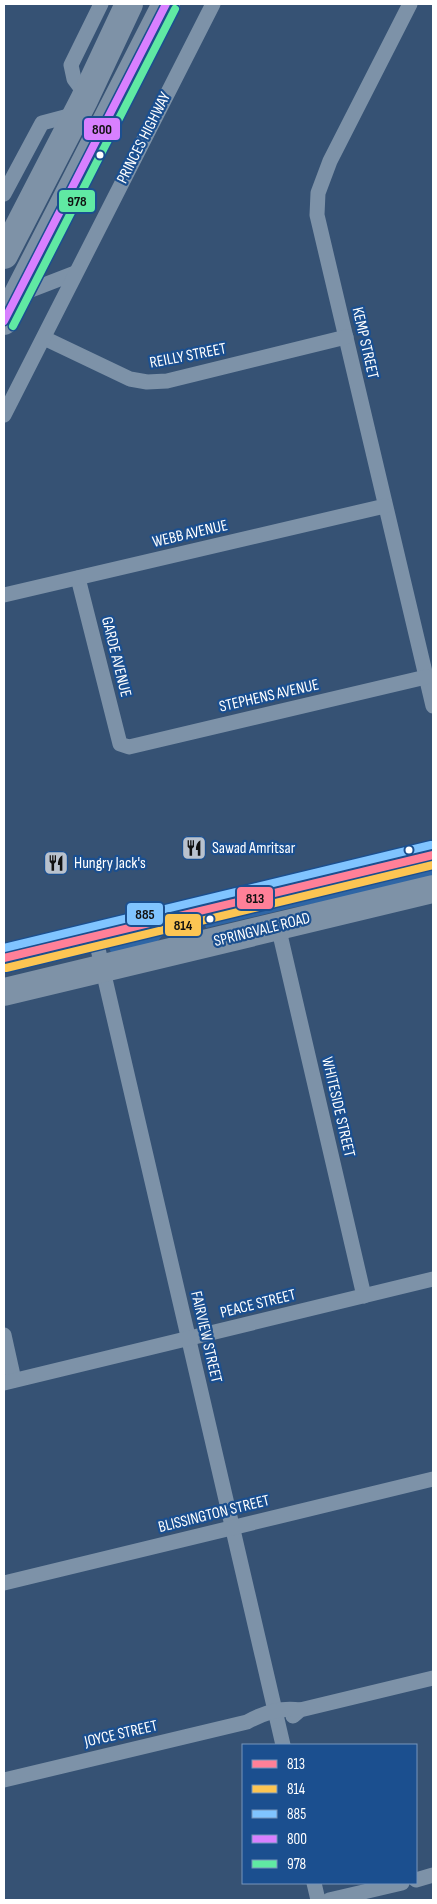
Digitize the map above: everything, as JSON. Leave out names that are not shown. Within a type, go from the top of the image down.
[{"type":"highway","points":[[4,255],[81,104],[129,4]]},
{"type":"highway","points":[[4,321],[166,4]]},
{"type":"highway","name":"SPRINGVALE ROAD","points":[[4,958],[433,855]]},
{"type":"highway","name":"SPRINGVALE ROAD","points":[[4,992],[433,889]]},
{"type":"street","points":[[4,194],[42,122],[81,104],[71,65],[101,4]]},
{"type":"street","name":"PRINCES HIGHWAY","points":[[4,416],[213,4]]},
{"type":"street","name":"KEMP STREET","points":[[410,4],[330,161],[318,193],[317,215],[433,706]]},
{"type":"street","points":[[17,295],[76,273]]},
{"type":"street","name":"REILLY STREET","points":[[44,338],[130,379],[147,382],[167,381],[346,337]]},
{"type":"street","name":"WEBB AVENUE","points":[[4,595],[385,506]]},
{"type":"street","name":"GARDE AVENUE","points":[[78,578],[120,744]]},
{"type":"street","name":"STEPHENS AVENUE","points":[[120,744],[129,747],[426,677]]},
{"type":"street","name":"WHITESIDE STREET","points":[[278,926],[364,1296]]},
{"type":"street","name":"FAIRVIEW STREET","points":[[95,936],[283,1744]]},
{"type":"street","name":"PEACE STREET","points":[[9,1382],[433,1279]]},
{"type":"street","points":[[4,1335],[9,1382]]},
{"type":"street","name":"BLISSINGTON STREET","points":[[4,1583],[433,1479]]},
{"type":"street","name":"JOYCE STREET","points":[[4,1780],[247,1722],[262,1724],[276,1716],[292,1716],[300,1710],[433,1678]]},
{"type":"street","points":[[417,1880],[433,1875]]},
{"type":"street","points":[[314,1884],[318,1900]]},
{"type":"street","points":[[329,1900],[398,1884]]},
{"type":"shaded area","points":[[433,865],[433,880],[291,908],[206,928],[203,920]]},
{"type":"shaded area","points":[[165,932],[155,945],[111,953],[108,945]]},
{"type":"transit line","name":"800","points":[[4,321],[166,4]]},
{"type":"transit line","name":"978","points":[[13,326],[175,9]]},
{"type":"transit line","name":"885","points":[[4,948],[431,845]]},
{"type":"transit line","name":"813","points":[[4,958],[433,855]]},
{"type":"transit line","name":"814","points":[[6,968],[433,865]]},
{"type":"place","name":"Sawad Amritsar","points":[[194,848]]},
{"type":"place","name":"Hungry Jack's","points":[[56,863]]}]
